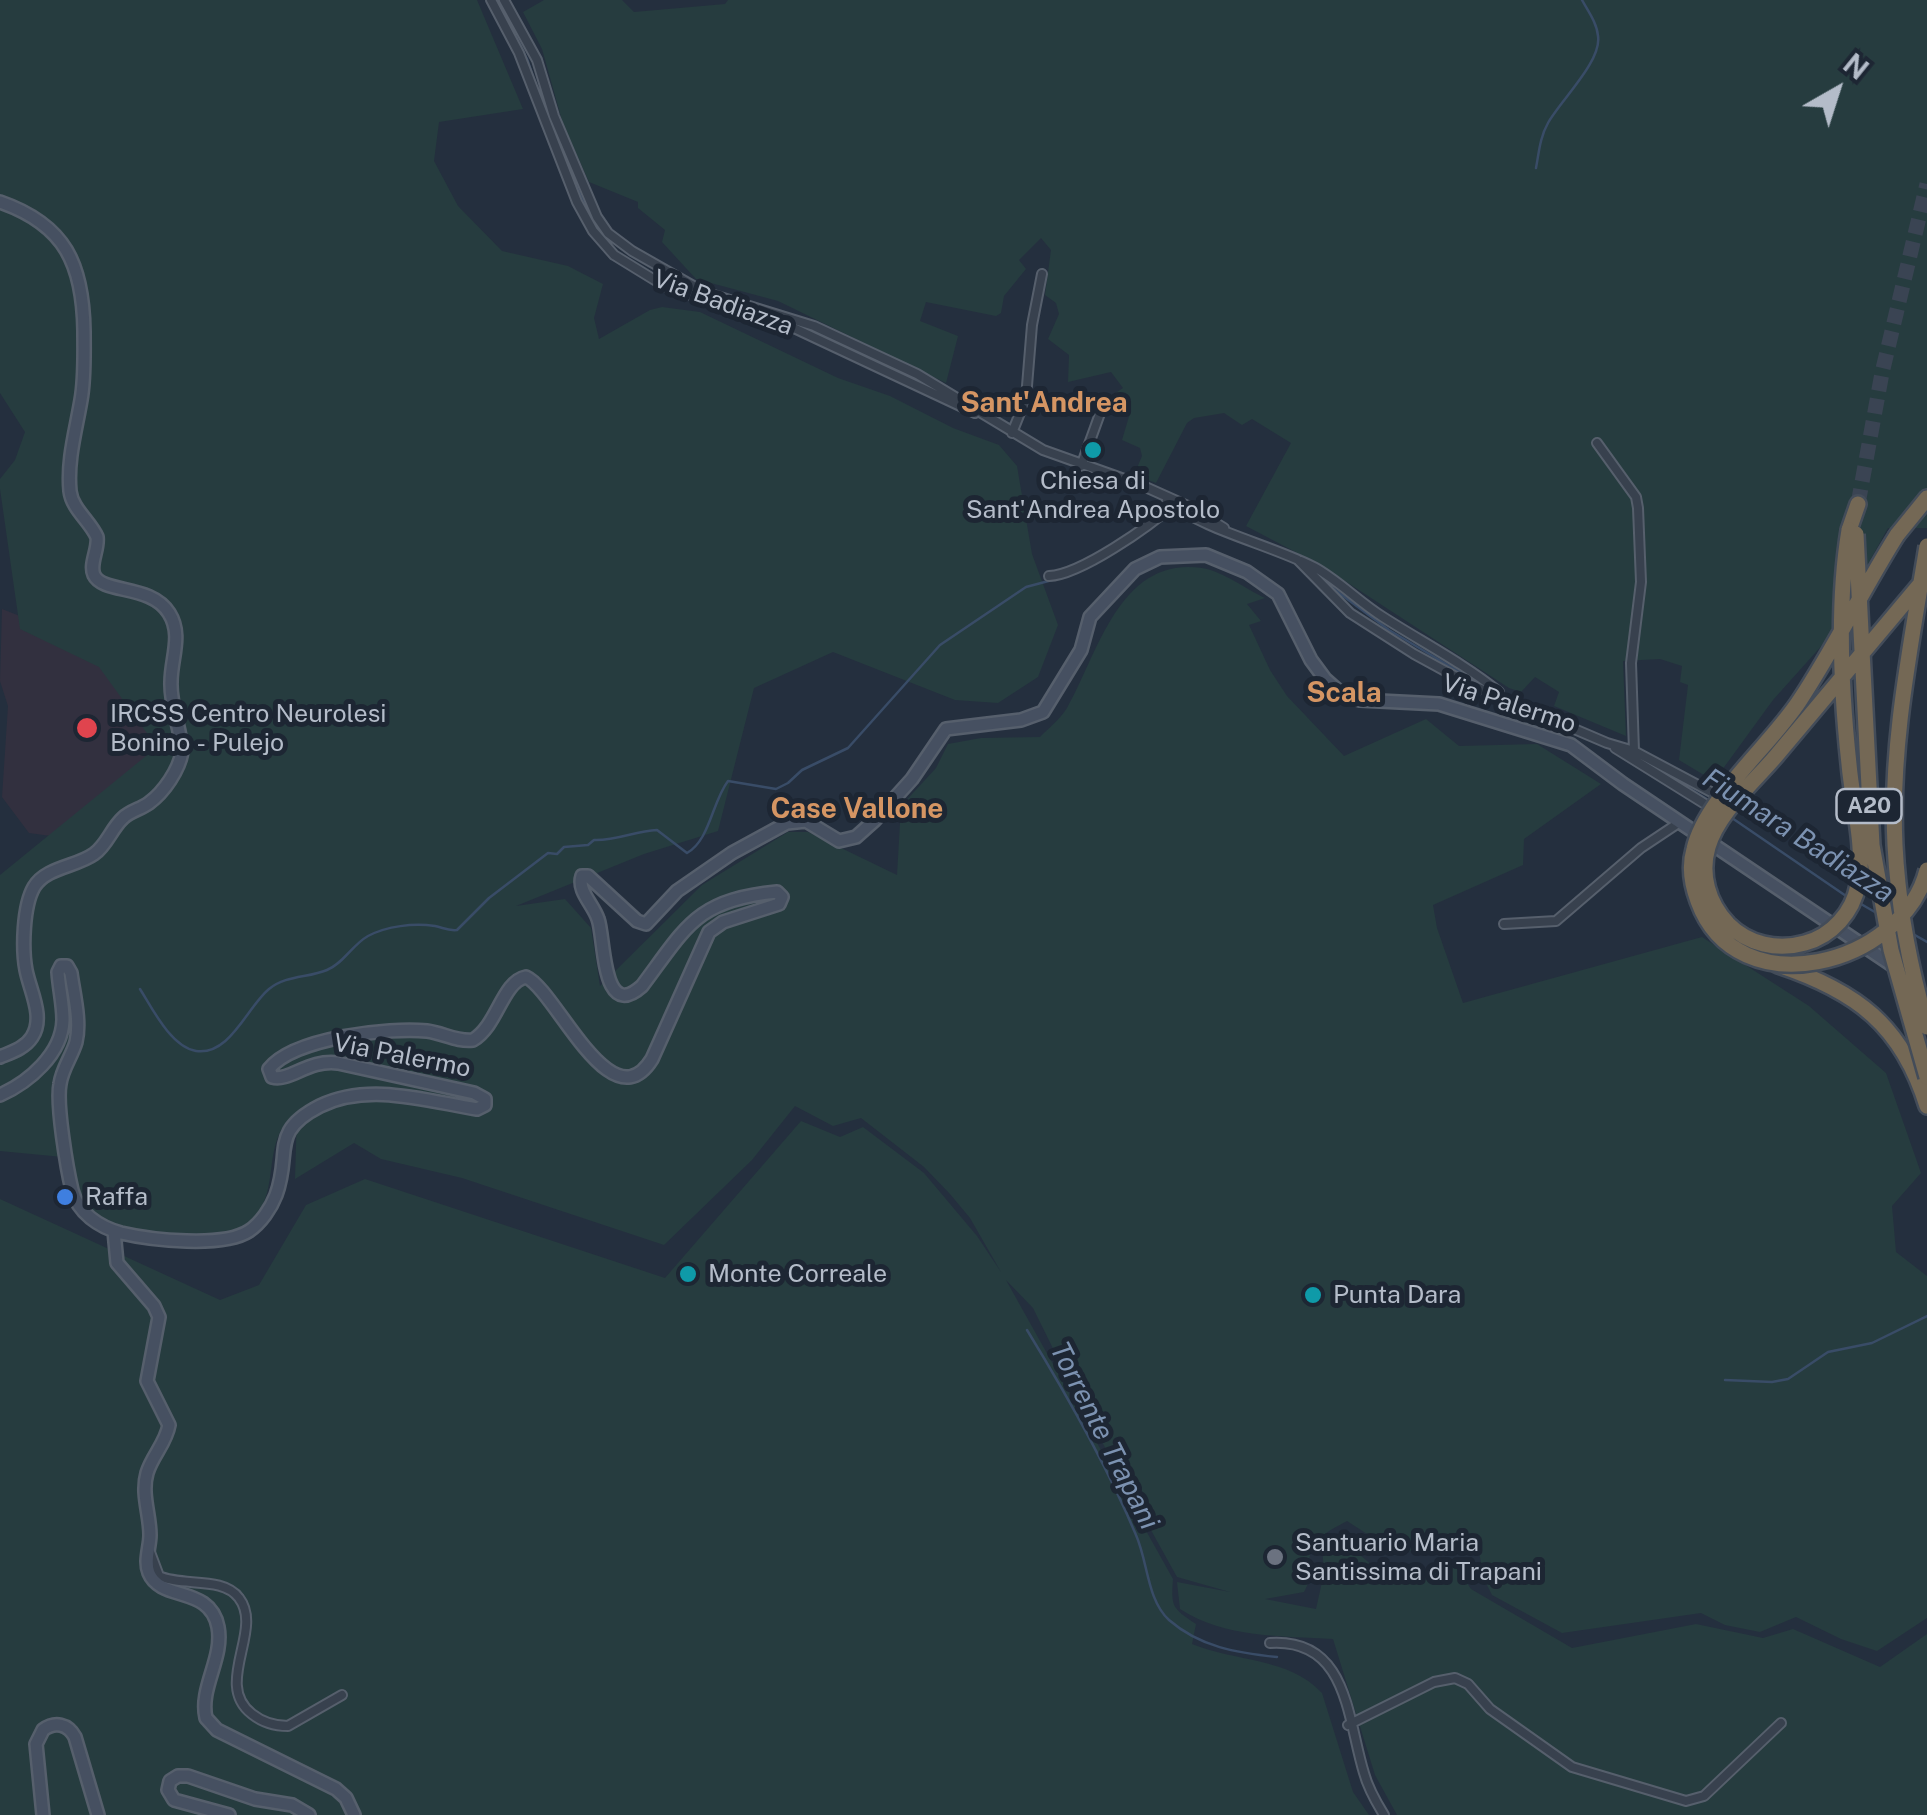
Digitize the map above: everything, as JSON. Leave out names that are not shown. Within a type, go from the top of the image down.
[{"type":"highway","points":[[1927,498],[1897,535],[1800,701],[1710,814],[1694,848],[1693,884],[1708,922],[1735,948],[1830,984],[1869,1011],[1905,1052],[1927,1106]]},
{"type":"highway","name":"A20","points":[[1858,504],[1852,530],[1872,845],[1892,950],[1927,1076]]},
{"type":"highway","points":[[1852,530],[1844,561],[1844,670],[1844,687],[1844,702],[1860,860],[1858,886],[1844,916],[1815,940],[1779,946],[1744,937],[1725,921],[1709,892],[1705,865],[1714,832],[1737,802],[1834,687],[1846,673],[1858,659],[1927,576]]},
{"type":"highway","name":"A20","points":[[1927,546],[1901,705],[1895,843],[1908,948],[1927,1026]]},
{"type":"highway","points":[[1766,960],[1810,963],[1875,942],[1908,910],[1927,870]]},
{"type":"main road","points":[[0,202],[28,213],[56,236],[77,270],[84,364],[71,457],[71,498],[97,537],[93,568],[97,579],[106,585],[146,593],[156,599],[175,624],[170,686],[182,752],[164,787],[150,802],[125,816],[96,853],[48,874],[34,887],[28,909],[25,956],[37,1024],[26,1044],[0,1057]]},
{"type":"main road","name":"Via Palermo","points":[[114,1231],[184,1240],[229,1238],[248,1232],[276,1196],[290,1127],[308,1113],[342,1097],[389,1096],[482,1109],[486,1101],[478,1094],[353,1066],[316,1062],[278,1080],[269,1069],[282,1057],[318,1041],[415,1031],[473,1040],[492,1022],[510,987],[520,978],[536,982],[572,1033],[608,1069],[625,1077],[641,1073],[652,1059],[709,932],[723,922],[779,904],[782,897],[774,892],[724,903],[700,914],[640,989],[627,995],[609,984],[600,922],[580,887],[582,876],[646,924],[677,890],[732,853],[792,821],[811,823],[839,841],[856,836],[904,789],[946,728],[1021,720],[1046,710],[1081,650],[1093,614],[1145,562],[1182,554],[1206,555],[1247,572],[1278,594],[1321,675],[1344,695],[1360,700],[1432,702],[1573,746],[1927,987]]},
{"type":"main road","points":[[0,1095],[29,1079],[58,1040],[63,1018],[58,972],[62,965],[67,966],[78,1031],[59,1090],[71,1184],[85,1213],[114,1231],[117,1262],[154,1306],[160,1321],[147,1381],[170,1425],[146,1475],[147,1566],[154,1580],[200,1600],[218,1624],[218,1650],[204,1711],[208,1722],[336,1789],[346,1798],[354,1815]]},
{"type":"main road","points":[[43,1815],[37,1740],[46,1728],[57,1725],[68,1728],[76,1738],[98,1815]]},
{"type":"main road","points":[[229,1815],[177,1802],[169,1794],[170,1781],[188,1776],[255,1799],[292,1805],[309,1815]]},
{"type":"street","name":"Via Badiazza","points":[[491,0],[519,53],[546,129],[593,231],[620,260],[666,287],[796,329],[959,408],[984,416]]},
{"type":"street","name":"Via Badiazza","points":[[504,0],[532,49],[559,130],[601,225],[632,252],[704,292],[814,326],[917,374],[1043,450],[1134,482],[1298,560]]},
{"type":"street","points":[[1012,432],[1026,398],[1032,325],[1042,274]]},
{"type":"street","points":[[666,287],[672,276]]},
{"type":"street","points":[[1081,466],[1102,408]]},
{"type":"street","points":[[1597,443],[1636,498],[1638,508],[1642,582],[1631,663],[1634,751]]},
{"type":"street","points":[[1048,576],[1065,574],[1095,557],[1138,532],[1175,503]]},
{"type":"street","points":[[1298,560],[1350,613],[1428,662],[1469,684],[1634,751],[1712,793],[1720,809]]},
{"type":"street","points":[[1298,560],[1476,673],[1506,698]]},
{"type":"street","points":[[1560,740],[1565,725]]},
{"type":"street","points":[[1573,746],[1579,731]]},
{"type":"street","points":[[1607,743],[1720,809]]},
{"type":"street","points":[[1703,837],[1720,809]]},
{"type":"street","points":[[1504,924],[1556,922],[1676,819]]},
{"type":"street","points":[[149,1548],[159,1576],[220,1586],[242,1602],[244,1624],[236,1693],[243,1707],[256,1718],[288,1726],[342,1696]]},
{"type":"street","points":[[1270,1642],[1308,1654],[1328,1668],[1349,1724],[1362,1779],[1382,1815]]},
{"type":"street","points":[[1349,1724],[1434,1682],[1455,1678],[1468,1684],[1490,1708],[1572,1766],[1686,1801],[1704,1796],[1780,1723]]},
{"type":"shaded area","name":"IRCSS Centro Neurolesi Bonino - Pulejo","points":[[2,609],[91,644],[169,750],[58,837],[29,833],[2,797],[8,706],[0,681]]},
{"type":"green space","points":[[0,0],[477,0],[523,109],[439,122],[434,161],[458,206],[502,251],[568,266],[603,284],[594,318],[599,339],[650,310],[662,307],[700,312],[838,378],[890,396],[953,428],[999,445],[1017,466],[1032,554],[1058,625],[1038,677],[998,703],[955,700],[833,652],[754,688],[718,831],[644,854],[516,906],[565,899],[591,928],[600,986],[702,885],[788,832],[808,832],[897,875],[901,806],[936,768],[948,744],[981,738],[1040,737],[1067,708],[1115,613],[1150,577],[1174,568],[1210,570],[1265,598],[1247,604],[1261,621],[1249,625],[1270,670],[1287,696],[1344,756],[1426,719],[1459,746],[1537,744],[1601,784],[1524,839],[1523,865],[1433,905],[1463,1003],[1702,937],[1809,1006],[1886,1073],[1921,1173],[1892,1206],[1896,1252],[1927,1276],[1927,1618],[1877,1651],[1796,1617],[1760,1632],[1725,1625],[1701,1613],[1562,1633],[1492,1595],[1484,1579],[1479,1552],[1441,1534],[1401,1556],[1347,1521],[1322,1536],[1313,1547],[1304,1592],[1265,1599],[1316,1609],[1324,1573],[1322,1546],[1338,1536],[1395,1585],[1451,1559],[1471,1589],[1572,1648],[1696,1624],[1763,1638],[1793,1629],[1880,1667],[1927,1634],[1927,1815],[1397,1815],[1375,1775],[1333,1639],[1234,1630],[1215,1626],[1180,1609],[1177,1582],[1230,1592],[1177,1577],[1076,1395],[1033,1308],[1006,1280],[1173,1579],[1175,1606],[1196,1624],[1192,1644],[1278,1666],[1309,1681],[1322,1693],[1353,1792],[1369,1815],[0,1815],[0,1199],[220,1300],[259,1285],[306,1205],[365,1179],[665,1278],[801,1121],[840,1137],[863,1127],[924,1173],[977,1236],[1001,1272],[970,1218],[924,1167],[861,1118],[833,1126],[795,1106],[752,1160],[664,1245],[462,1178],[381,1159],[354,1143],[295,1179],[297,1113],[278,1137],[260,1210],[250,1222],[223,1233],[163,1235],[114,1227],[83,1203],[73,1158],[0,1151],[0,875],[157,747],[99,667],[20,629],[0,489],[0,479],[15,460],[25,432],[0,393]]},
{"type":"green space","points":[[544,0],[622,0],[634,12],[725,4],[728,0],[1927,0],[1927,528],[1888,528],[1824,643],[1773,700],[1714,781],[1679,760],[1688,685],[1680,682],[1682,666],[1660,659],[1623,661],[1626,736],[1554,706],[1559,692],[1535,677],[1521,692],[1509,688],[1322,566],[1246,526],[1291,443],[1252,419],[1242,425],[1224,413],[1194,418],[1187,423],[1156,483],[1134,475],[1142,456],[1140,448],[1122,440],[1130,413],[1108,398],[1123,388],[1111,372],[1068,382],[1069,355],[1048,339],[1059,314],[1056,303],[1045,295],[1051,250],[1041,238],[1019,260],[1026,269],[1004,296],[1001,313],[996,316],[926,302],[920,321],[958,336],[946,383],[778,301],[696,279],[662,242],[665,230],[638,208],[638,202],[589,182],[563,124],[542,49],[523,12]]},
{"type":"waterway","name":"Fiumara Badiazza","points":[[497,0],[527,59],[539,94]]},
{"type":"waterway","points":[[1536,168],[1545,128],[1598,46],[1596,26],[1582,0]]},
{"type":"waterway","name":"Fiumara Badiazza","points":[[567,167],[598,232]]},
{"type":"waterway","name":"Fiumara Badiazza","points":[[647,271],[656,275]]},
{"type":"waterway","name":"Fiumara Badiazza","points":[[682,287],[694,292]]},
{"type":"waterway","name":"Fiumara Badiazza","points":[[807,328],[944,394]]},
{"type":"waterway","points":[[140,989],[178,1042],[196,1051],[208,1051],[228,1038],[276,984],[327,970],[362,940],[383,930],[418,925],[457,930],[489,898],[548,853],[557,854],[564,847],[588,845],[594,840],[657,830],[687,853],[701,839],[728,781],[776,789],[802,770],[848,748],[940,645],[1026,587],[1056,579]]},
{"type":"waterway","name":"Fiumara Badiazza","points":[[1327,584],[1389,630],[1473,680]]},
{"type":"waterway","name":"Fiumara Badiazza","points":[[1647,763],[1710,801]]},
{"type":"waterway","name":"Fiumara Badiazza","points":[[1732,818],[1849,898]]},
{"type":"waterway","name":"Fiumara Badiazza","points":[[1861,904],[1880,915]]},
{"type":"waterway","name":"Fiumara Badiazza","points":[[1913,934],[1927,942]]},
{"type":"waterway","points":[[1725,1380],[1788,1379],[1828,1352],[1872,1343],[1927,1316]]},
{"type":"waterway","name":"Torrente Trapani","points":[[1027,1330],[1112,1483],[1136,1535],[1162,1612],[1206,1643],[1277,1657]]},
{"type":"tunnel","points":[[1858,504],[1882,373],[1927,184]]},
{"type":"place","name":"Chiesa di Sant'Andrea Apostolo","points":[[1093,450]]},
{"type":"place","name":"IRCSS Centro Neurolesi Bonino - Pulejo","points":[[87,728]]},
{"type":"place","name":"Raffa","points":[[65,1197]]},
{"type":"place","name":"Monte Correale","points":[[688,1274]]},
{"type":"place","name":"Punta Dara","points":[[1313,1295]]},
{"type":"place","name":"Santuario Maria Santissima di Trapani","points":[[1275,1557]]},
{"type":"district","name":"Sant'Andrea","points":[[1044,403]]},
{"type":"district","name":"Scala","points":[[1344,693]]},
{"type":"district","name":"Case Vallone","points":[[857,809]]}]
